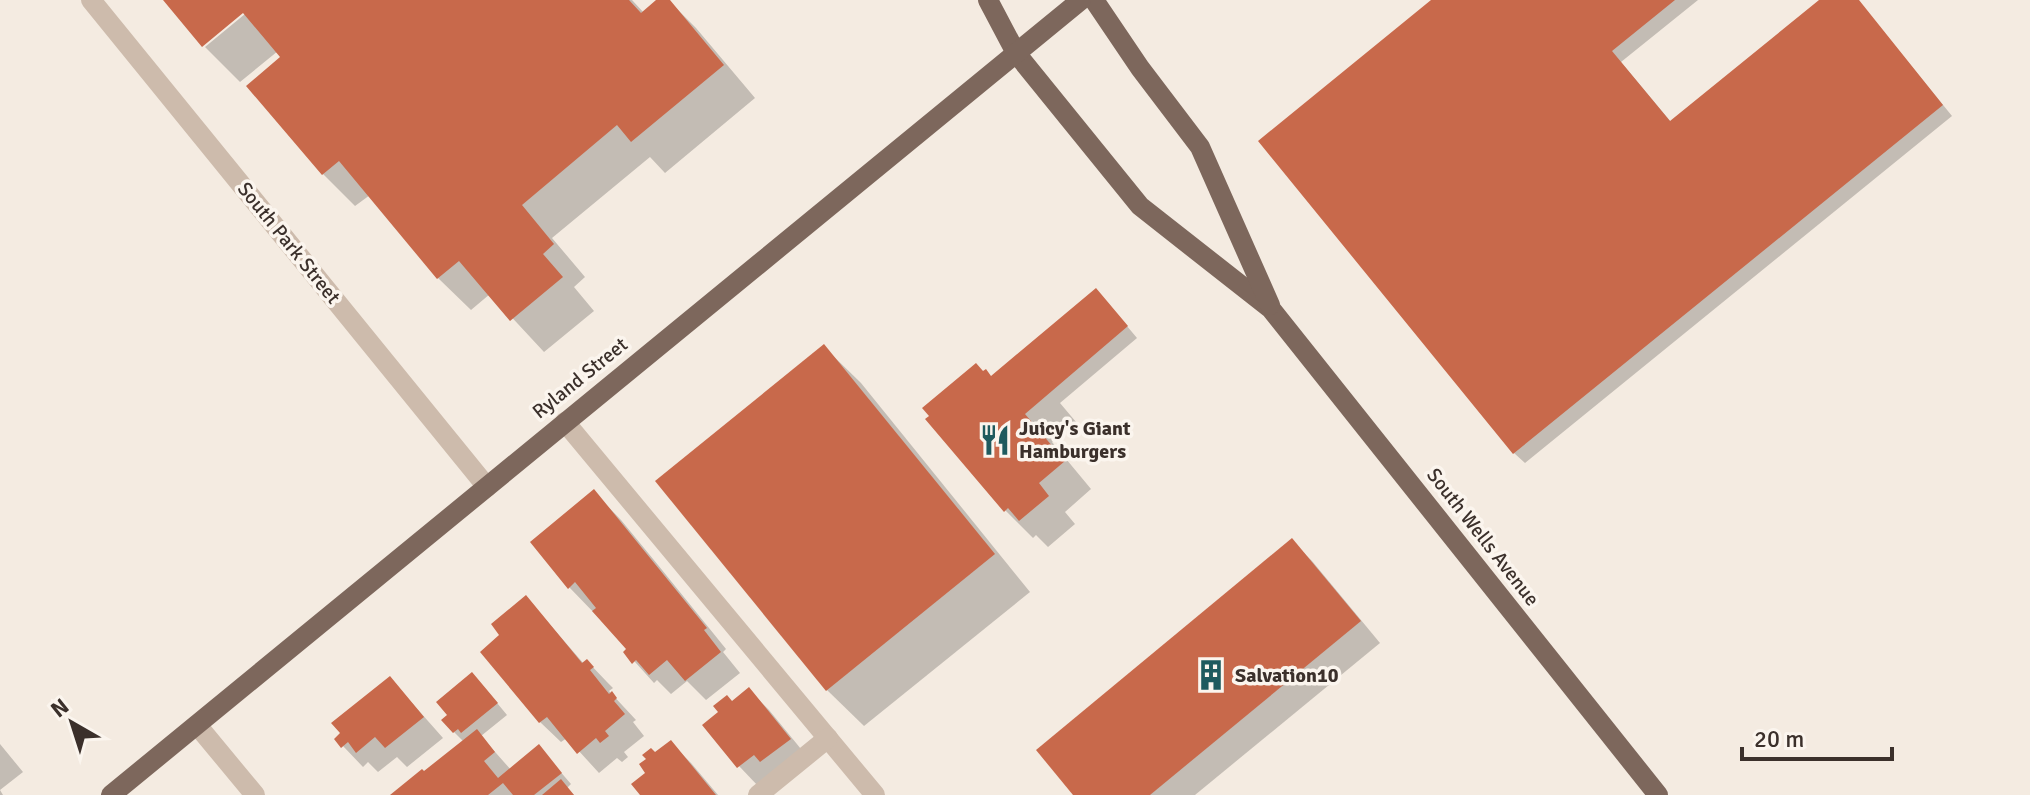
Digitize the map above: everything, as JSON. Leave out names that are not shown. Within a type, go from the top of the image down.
[{"type":"main road","name":"South Wells Avenue","points":[[988,0],[1016,53],[1140,206],[1271,309],[1658,795]]},
{"type":"main road","name":"Ryland Street","points":[[111,795],[1081,0]]},
{"type":"main road","name":"South Wells Avenue","points":[[1094,0],[1140,68],[1200,147],[1271,309]]},
{"type":"street","name":"South Park Street","points":[[91,0],[487,487]]},
{"type":"street","points":[[565,422],[875,795]]},
{"type":"street","points":[[197,725],[255,795]]},
{"type":"street","points":[[758,795],[828,738]]},
{"type":"building","points":[[163,0],[629,0],[641,13],[656,0],[670,0],[724,65],[631,142],[617,125],[522,205],[554,244],[543,254],[563,277],[510,321],[459,261],[437,279],[339,161],[322,175],[246,86],[280,57],[243,13],[202,47]]},
{"type":"building","points":[[1431,0],[1675,0],[1612,51],[1670,121],[1819,0],[1859,0],[1943,105],[1513,454],[1258,141]]},
{"type":"building","name":"Juicy's Giant Hamburgers","points":[[1096,288],[1128,326],[1025,414],[1065,461],[1039,483],[1049,496],[1019,521],[1008,508],[1004,512],[925,419],[929,416],[922,408],[976,363],[991,376]]},
{"type":"building","points":[[824,344],[995,554],[826,691],[655,481]]},
{"type":"building","points":[[594,489],[707,628],[704,630],[721,652],[685,681],[667,660],[649,675],[636,660],[632,664],[623,652],[626,649],[592,611],[596,608],[575,582],[568,589],[530,542]]},
{"type":"building","points":[[1292,538],[1361,621],[1150,795],[1073,795],[1036,750]]},
{"type":"building","points":[[526,595],[582,663],[587,659],[594,667],[590,670],[609,694],[612,691],[617,698],[614,701],[625,714],[605,731],[609,736],[600,743],[596,738],[577,754],[547,717],[539,723],[480,652],[499,635],[491,624]]},
{"type":"building","points":[[472,672],[498,703],[461,733],[458,729],[453,733],[441,720],[447,715],[436,702]]},
{"type":"building","points":[[390,676],[424,717],[385,748],[375,737],[356,753],[348,742],[341,748],[334,739],[340,733],[331,723]]},
{"type":"building","points":[[749,687],[791,739],[760,762],[754,755],[737,768],[702,725],[718,712],[713,706],[727,695],[732,701]]},
{"type":"building","points":[[477,729],[495,752],[484,761],[498,778],[539,744],[562,773],[534,795],[513,795],[503,783],[488,795],[390,795],[422,769],[424,771]]},
{"type":"building","points":[[671,740],[716,795],[640,795],[631,784],[645,773],[639,764],[646,759],[642,755],[651,748],[655,752]]},
{"type":"building","points":[[561,779],[574,795],[542,795]]},
{"type":"place","name":"Juicy's Giant Hamburgers","points":[[995,440]]},
{"type":"place","name":"Salvation10","points":[[1211,675]]}]
